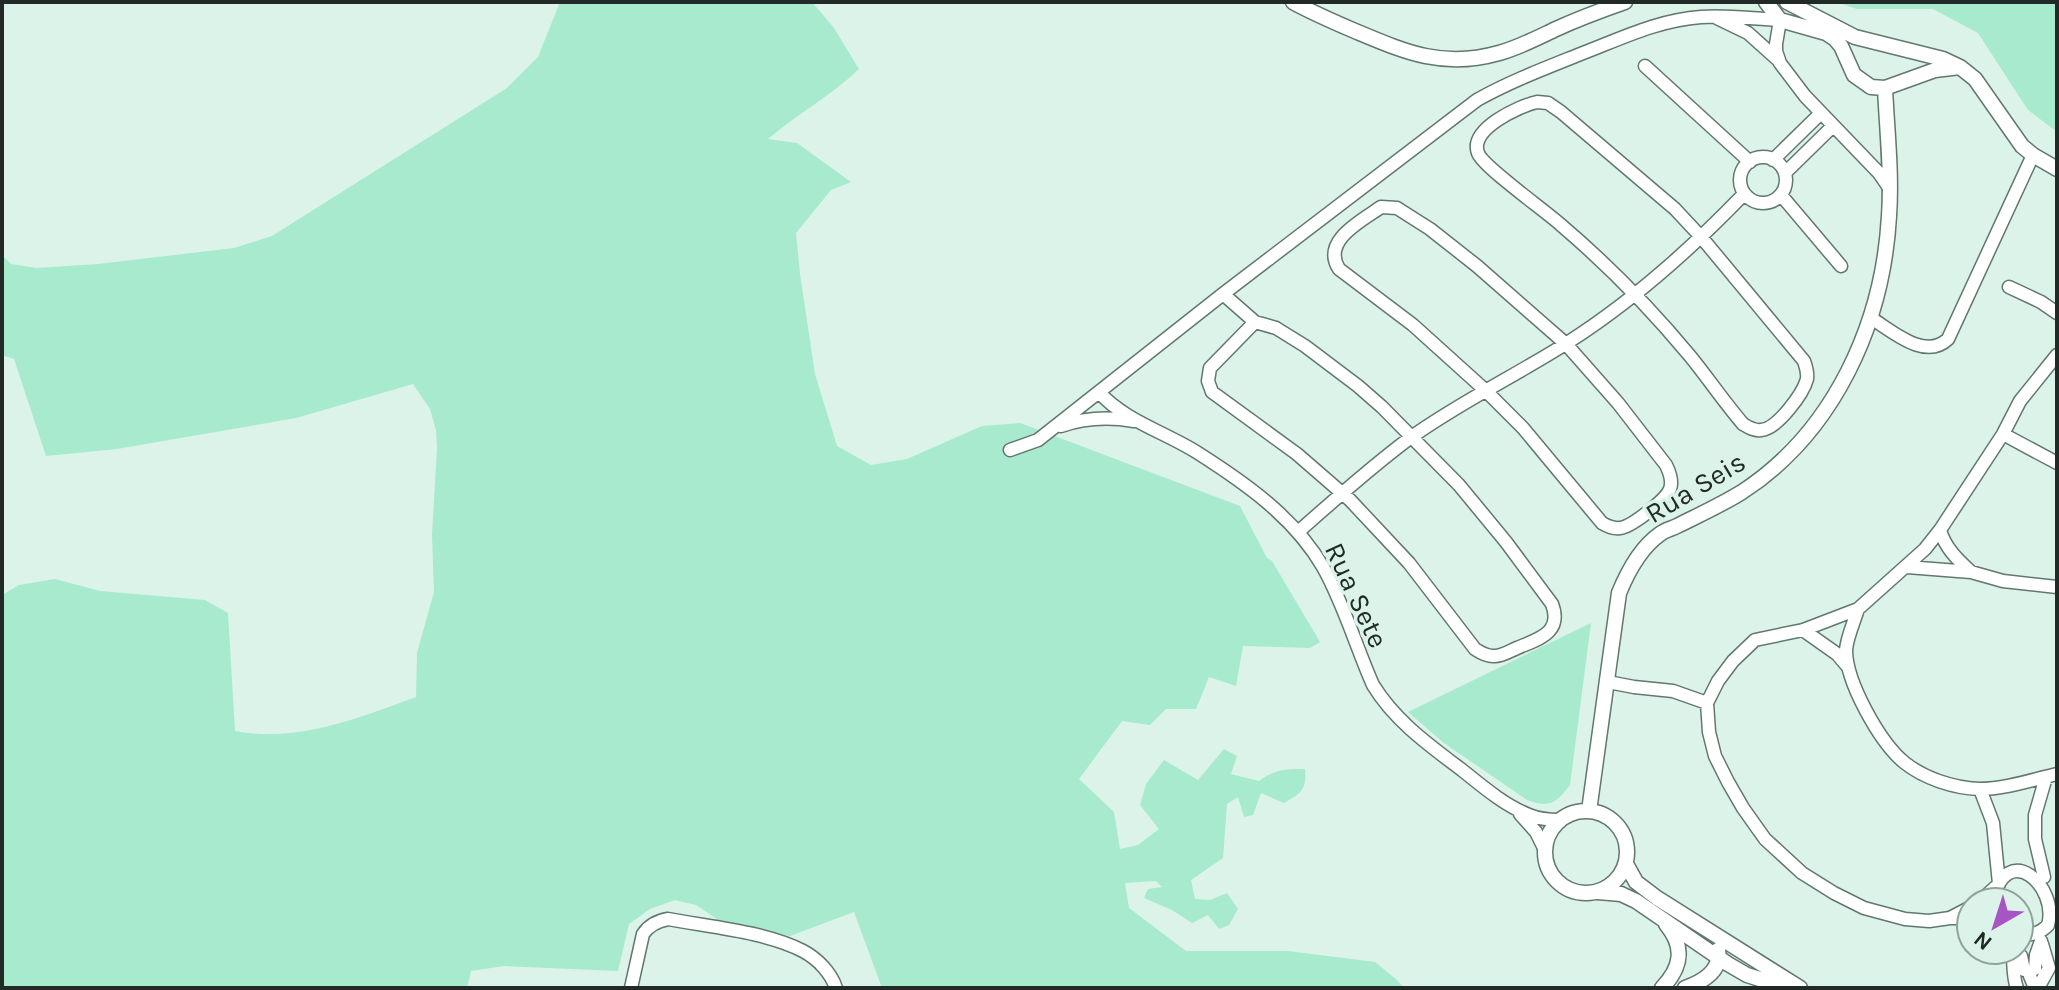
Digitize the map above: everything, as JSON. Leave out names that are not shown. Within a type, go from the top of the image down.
[{"type":"street","points":[[1293,2],[1417,56],[1444,59],[1473,59],[1498,53],[1625,2]]},
{"type":"street","points":[[1766,2],[1780,20]]},
{"type":"street","points":[[1787,2],[1855,37],[1943,59],[1960,67],[1975,79],[2014,138],[2033,155],[2057,169]]},
{"type":"street","points":[[1780,63],[1776,44],[1780,20],[1789,13],[1805,12]]},
{"type":"street","points":[[1010,450],[1038,440],[1477,100],[1535,72],[1652,26],[1670,21],[1731,16],[1780,20],[1826,33],[1841,46],[1850,71],[1871,87],[1885,88],[1927,73],[1960,67]]},
{"type":"street","points":[[1714,17],[1748,33],[1780,63],[1890,189]]},
{"type":"street","points":[[1845,55],[1847,45],[1855,37]]},
{"type":"street","points":[[1903,50],[1911,65],[1903,83]]},
{"type":"street","points":[[1645,66],[1750,162]]},
{"type":"street","name":"Rua Seis","points":[[1589,811],[1619,593],[1636,560],[1663,531],[1705,513],[1742,492],[1796,447],[1826,409],[1859,349],[1871,318],[1886,252],[1890,189],[1885,88]]},
{"type":"street","points":[[1537,102],[1548,103],[1590,136],[1650,187],[1702,238],[1806,365],[1805,384],[1770,428],[1755,430],[1743,424],[1689,354],[1635,294],[1552,216],[1486,165],[1477,150],[1484,130],[1525,105],[1537,102]]},
{"type":"street","points":[[1773,160],[1821,113]]},
{"type":"street","points":[[1785,173],[1833,126]]},
{"type":"street","points":[[1854,147],[1870,156],[1881,152],[1888,144]]},
{"type":"street","points":[[1871,318],[1924,348],[1938,347],[1948,339],[2033,155]]},
{"type":"street","points":[[1761,157],[1773,160],[1785,173],[1786,184],[1781,195],[1771,202],[1759,203],[1748,198],[1740,182],[1742,171],[1750,162],[1761,157]]},
{"type":"street","points":[[1298,532],[1341,493],[1412,437],[1601,321],[1702,238],[1744,194]]},
{"type":"street","points":[[1781,195],[1841,266]]},
{"type":"street","points":[[1381,207],[1397,208],[1477,266],[1566,344],[1618,403],[1666,465],[1671,476],[1667,495],[1626,526],[1612,528],[1602,523],[1523,428],[1485,390],[1413,325],[1349,278],[1336,265],[1333,253],[1338,241],[1381,207]]},
{"type":"street","points":[[2009,287],[2057,313]]},
{"type":"street","points":[[1223,294],[1255,322],[1276,328],[1323,360],[1382,407],[1433,457],[1475,505],[1552,604],[1554,621],[1547,634],[1497,657],[1475,649],[1409,563],[1370,520],[1297,454],[1218,398],[1209,387],[1210,368],[1255,322]]},
{"type":"street","points":[[1955,918],[1929,921],[1905,919],[1864,908],[1802,873],[1765,839],[1728,782],[1715,756],[1707,703],[1733,661],[1755,640],[1803,630],[1858,609],[1907,567],[1940,530],[2003,434],[2020,401],[2057,355]]},
{"type":"street","name":"Rua Sete","points":[[1099,392],[1115,408],[1220,467],[1298,532],[1324,569],[1381,699],[1434,749],[1515,809],[1536,832],[1544,848]]},
{"type":"street","points":[[1051,430],[1073,422],[1096,419],[1142,422]]},
{"type":"street","points":[[2003,434],[2057,463]]},
{"type":"street","points":[[1940,530],[1943,542],[1971,572]]},
{"type":"street","points":[[1907,567],[1971,572],[2003,581],[2057,587]]},
{"type":"street","points":[[1858,609],[1846,648],[1848,667],[1868,716],[1904,762],[1934,780],[1980,789],[2052,776]]},
{"type":"street","points":[[1803,630],[1837,654],[1848,667]]},
{"type":"street","points":[[1608,682],[1673,691],[1707,703]]},
{"type":"street","points":[[2028,980],[2041,938],[2055,917],[2056,896],[2035,839],[2035,815],[2052,776]]},
{"type":"street","points":[[1980,789],[1993,823],[1999,884]]},
{"type":"street","name":"Rua Sete","points":[[1515,809],[1531,816],[1559,820]]},
{"type":"street","points":[[1598,892],[1612,884],[1622,871],[1626,864],[1627,848],[1622,832],[1605,815],[1589,811],[1573,812],[1559,820],[1549,833],[1544,848],[1549,872],[1560,884],[1574,892],[1621,894],[1747,975],[1788,988]]},
{"type":"street","points":[[1626,864],[1636,882],[1800,988]]},
{"type":"street","points":[[1999,884],[2015,872],[2025,871],[2051,883]]},
{"type":"street","points":[[1657,915],[1674,934],[1679,950],[1676,970],[1662,988]]},
{"type":"street","points":[[1950,918],[1955,915]]},
{"type":"street","points":[[631,988],[643,934],[648,927],[668,919],[765,938],[805,952],[821,964],[833,978],[836,988]]},
{"type":"street","points":[[1692,985],[1715,969],[1720,959],[1709,935],[1696,922]]},
{"type":"street","points":[[2035,935],[2041,938]]},
{"type":"street","points":[[2016,966],[2014,978],[2028,980],[2049,968],[2041,938]]},
{"type":"street","points":[[1692,985],[1716,977],[1747,975]]},
{"type":"green space","points":[[560,2],[812,2],[834,28],[859,69],[768,139],[797,143],[851,182],[831,190],[796,233],[815,374],[837,446],[871,465],[907,459],[982,426],[1020,423],[1240,506],[1267,558],[1272,561],[1320,642],[1310,648],[1243,646],[1236,686],[1209,677],[1196,709],[1166,709],[1150,725],[1122,721],[1079,779],[1114,812],[1120,849],[1138,845],[1159,829],[1140,805],[1146,784],[1164,760],[1198,780],[1224,749],[1237,756],[1231,774],[1259,781],[1280,770],[1305,769],[1302,790],[1284,803],[1261,793],[1253,815],[1244,817],[1238,797],[1227,804],[1223,858],[1191,880],[1195,899],[1210,900],[1227,893],[1238,909],[1229,925],[1219,929],[1208,915],[1192,923],[1144,898],[1148,889],[1162,887],[1156,881],[1125,883],[1129,908],[1186,951],[1288,951],[1375,962],[1404,988],[882,988],[854,912],[790,936],[720,921],[696,905],[675,900],[650,909],[629,924],[618,971],[504,966],[471,971],[467,988],[2,988],[2,595],[19,585],[55,579],[100,591],[205,600],[228,613],[235,731],[281,734],[304,731],[372,713],[416,697],[417,653],[434,592],[432,535],[437,448],[430,409],[413,384],[296,418],[117,449],[46,456],[14,359],[2,355],[2,255],[11,264],[36,268],[98,264],[234,248],[272,236],[507,88],[538,57]]},
{"type":"green space","points":[[1836,2],[2057,2],[2057,132],[2028,110],[1978,33],[1933,9],[1857,9]]},
{"type":"green space","points":[[1591,623],[1570,785],[1552,803],[1527,800],[1444,743],[1408,712]]}]
